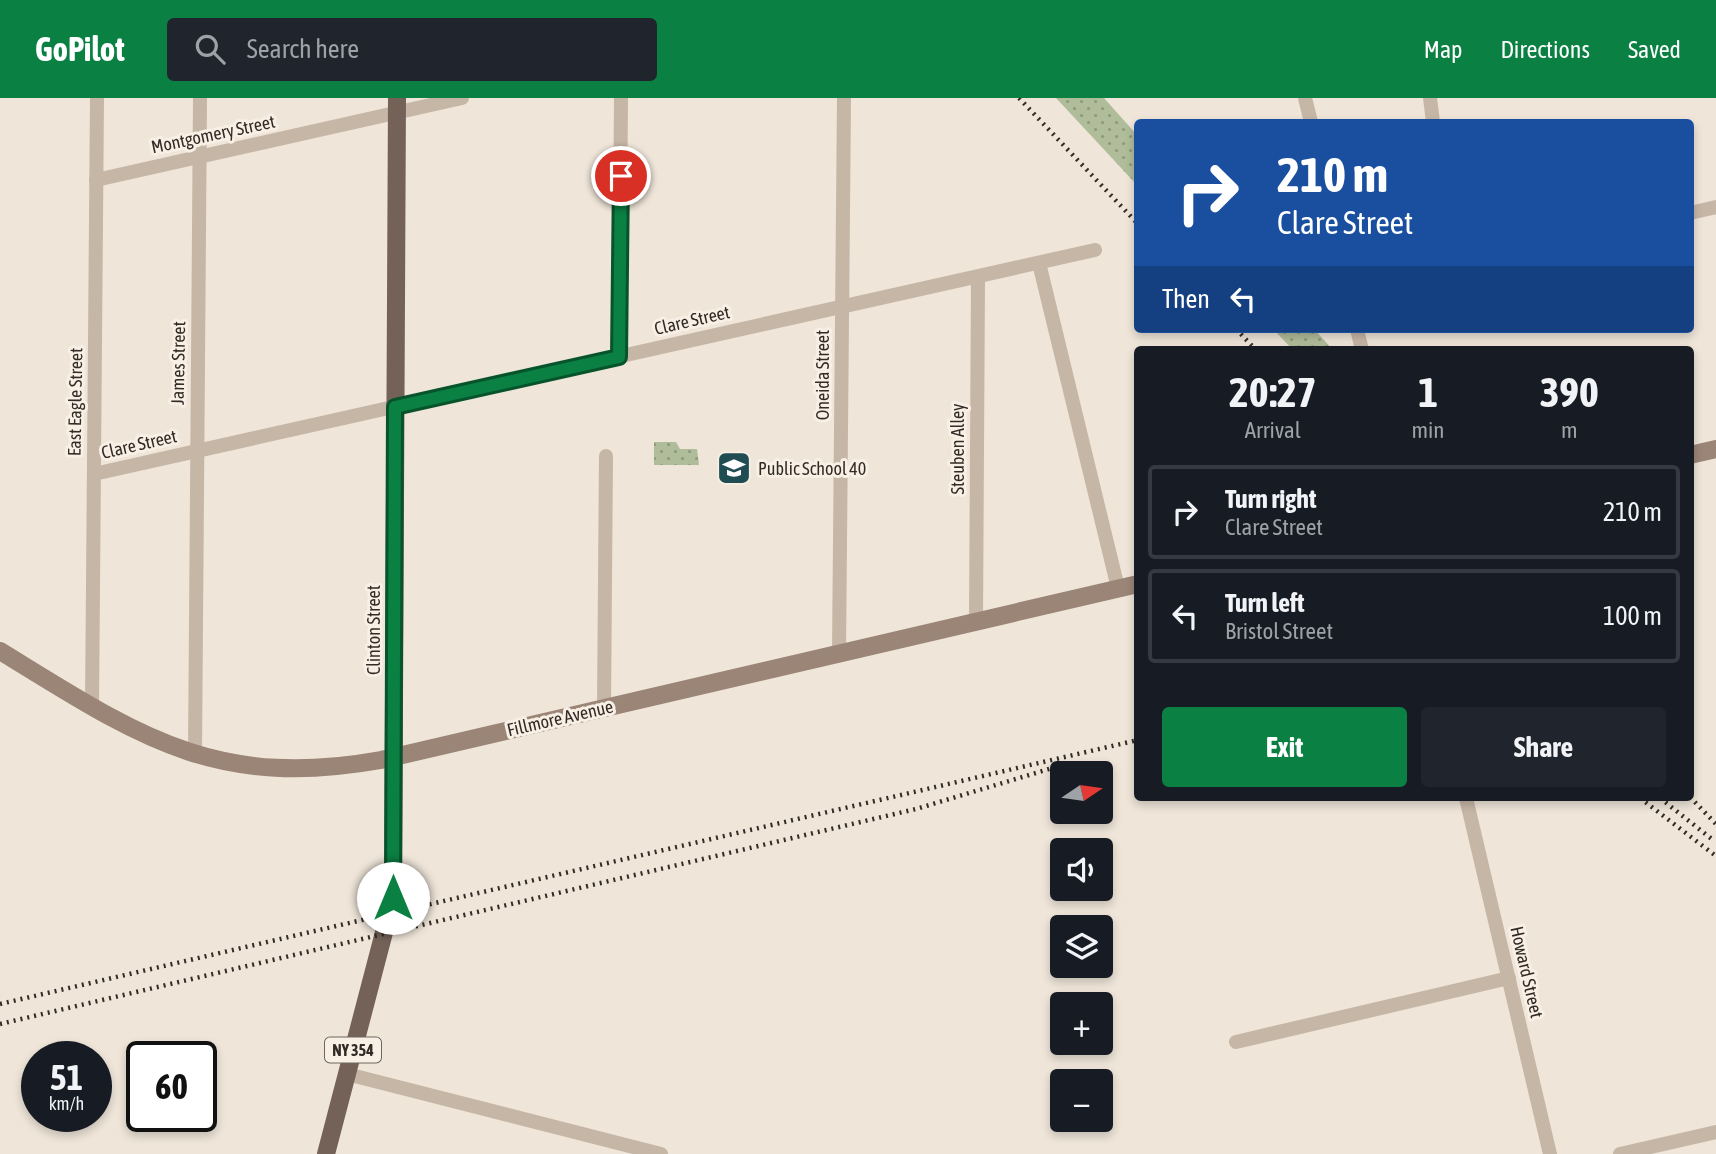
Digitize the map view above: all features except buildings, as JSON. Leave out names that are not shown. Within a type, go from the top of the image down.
[{"type":"main road","name":"Clinton Street","points":[[326,1154],[393,898],[397,106]]},
{"type":"street","name":"East Eagle Street","points":[[92,707],[96,98]]},
{"type":"street","name":"James Street","points":[[195,755],[200,98]]},
{"type":"street","name":"Montgomery Street","points":[[96,180],[200,157],[397,106],[462,98]]},
{"type":"street","points":[[619,357],[621,98]]},
{"type":"street","name":"Oneida Street","points":[[839,653],[844,98]]},
{"type":"street","points":[[1305,98],[1310,119]]},
{"type":"street","points":[[1430,98],[1433,119]]},
{"type":"street","points":[[1694,212],[1716,207]]},
{"type":"street","name":"Clare Street","points":[[94,474],[1094,250]]},
{"type":"street","points":[[1039,263],[1118,588]]},
{"type":"street","name":"Steuben Alley","points":[[976,621],[978,278]]},
{"type":"street","points":[[1694,454],[1716,449]]},
{"type":"street","points":[[604,708],[606,456]]},
{"type":"street","name":"Fillmore Avenue","points":[[0,651],[148,738],[195,755],[269,768],[306,769],[344,766],[393,757],[1134,585]]},
{"type":"street","name":"Howard Street","points":[[1467,801],[1550,1154]]},
{"type":"street","points":[[1236,1042],[1508,978]]},
{"type":"street","points":[[346,1074],[661,1154]]},
{"type":"street","points":[[1620,1154],[1716,1132]]},
{"type":"green space","points":[[1056,98],[1104,98],[1134,132],[1134,182]]},
{"type":"green space","points":[[1277,333],[1318,333],[1329,346],[1289,346]]},
{"type":"green space","points":[[654,442],[676,442],[680,449],[697,449],[699,465],[654,465]]},
{"type":"railway","points":[[1019,98],[1134,220]]},
{"type":"railway","points":[[1240,333],[1252,346]]},
{"type":"railway","points":[[0,1004],[1134,741]]},
{"type":"railway","points":[[0,1024],[916,809],[1050,769]]},
{"type":"railway","points":[[1644,801],[1716,856]]},
{"type":"railway","points":[[1664,801],[1713,840]]},
{"type":"railway","points":[[1694,801],[1716,824]]},
{"type":"place","name":"Public School 40","points":[[734,468]]},
{"type":"route","points":[[393,898],[395,407],[619,357],[621,176]]}]
